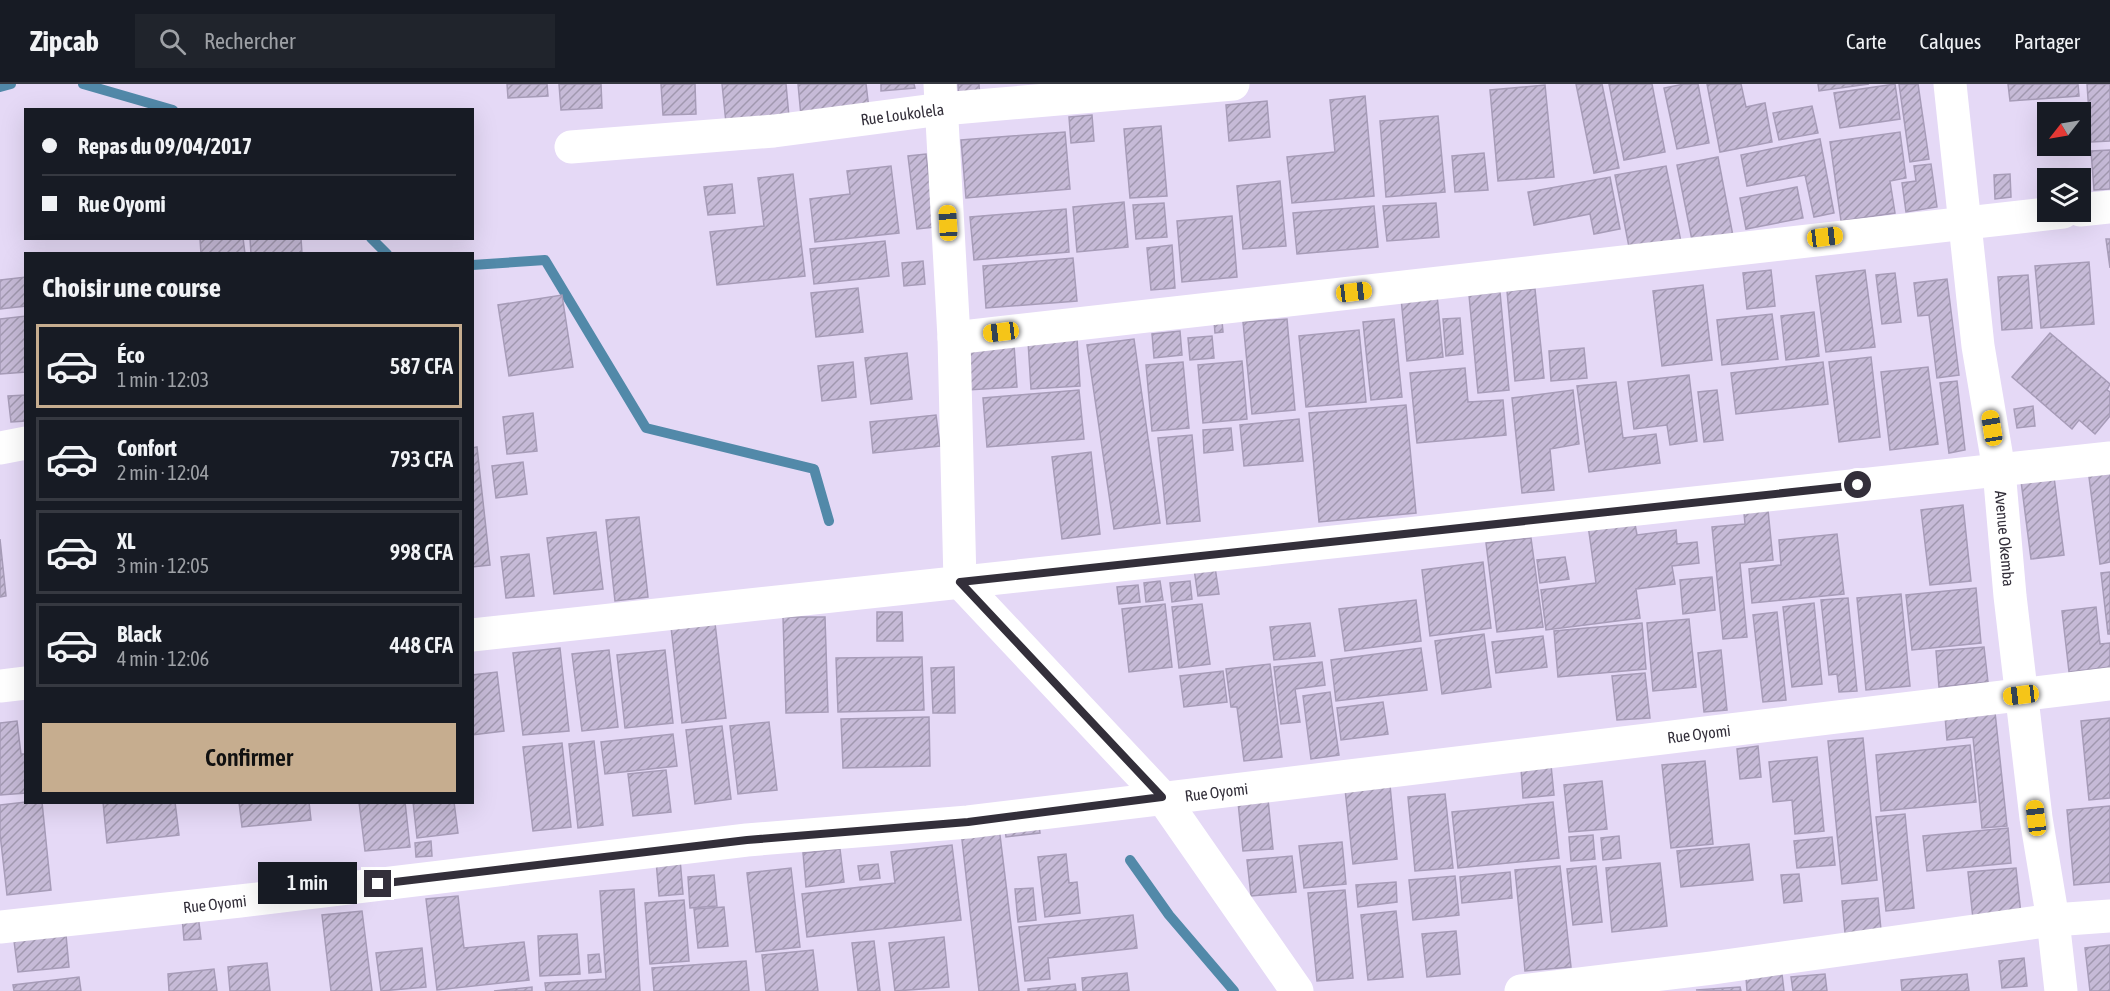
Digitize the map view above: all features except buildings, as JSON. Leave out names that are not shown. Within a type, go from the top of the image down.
[{"type":"street","name":"Rue Loukolela","points":[[571,147],[774,130],[941,97],[1233,84]]},
{"type":"street","name":"Avenue Okemba","points":[[1950,84],[1978,346],[1999,470],[2021,695],[2061,991]]},
{"type":"street","points":[[941,97],[954,338],[960,582],[1162,797],[1297,991]]},
{"type":"street","points":[[2091,209],[2110,207]]},
{"type":"street","points":[[954,338],[2037,214]]},
{"type":"street","points":[[0,448],[24,443]]},
{"type":"street","points":[[474,635],[2110,458]]},
{"type":"street","points":[[0,686],[24,683]]},
{"type":"street","name":"Rue Oyomi","points":[[0,927],[747,840],[968,822],[2110,684]]},
{"type":"street","points":[[1521,991],[1712,968],[2053,920],[2110,916]]},
{"type":"waterway","points":[[0,87],[11,84]]},
{"type":"waterway","points":[[83,84],[166,108]]},
{"type":"waterway","points":[[373,240],[385,252]]},
{"type":"waterway","points":[[474,265],[545,260],[646,428],[814,469],[829,521]]},
{"type":"waterway","points":[[1130,860],[1169,915],[1234,991]]},
{"type":"route","points":[[378,884],[747,840],[968,822],[1162,797],[960,582],[1858,485]]}]
